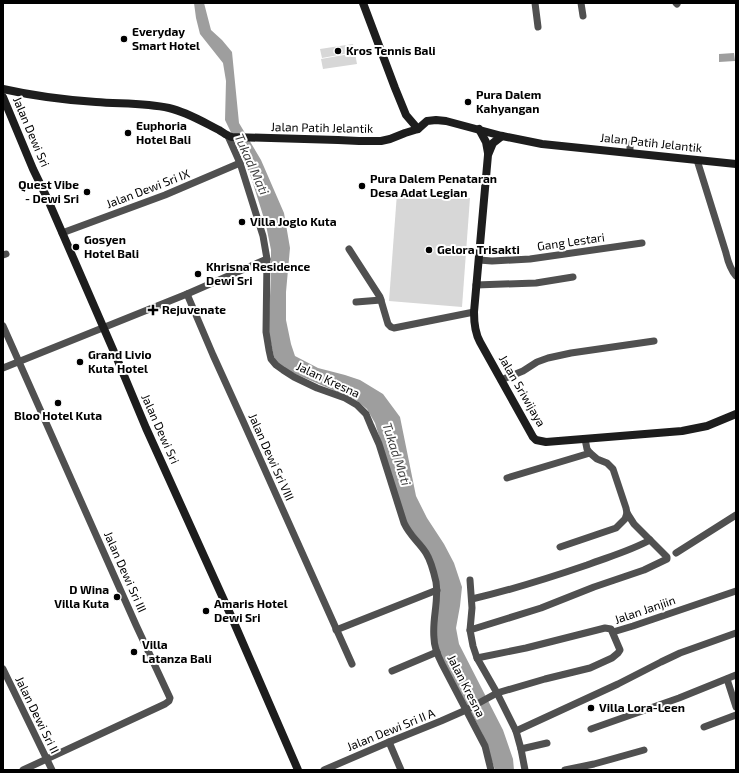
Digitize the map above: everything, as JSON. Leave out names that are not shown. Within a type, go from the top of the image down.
[{"type":"street","points":[[363,3],[406,115],[418,128]]},
{"type":"street","points":[[535,3],[538,26]]},
{"type":"street","points":[[580,3],[583,16]]},
{"type":"street","name":"Jalan Patih Jelantik","points":[[3,89],[54,98],[171,108],[193,116],[230,137],[370,142],[390,139],[418,128],[427,121],[436,120],[446,121],[502,136],[542,144],[736,164]]},
{"type":"street","points":[[4,98],[5,95],[12,91]]},
{"type":"street","name":"Jalan Dewi Sri","points":[[4,98],[143,422],[232,618],[298,770]]},
{"type":"street","name":"Jalan Sriwijaya","points":[[479,130],[486,142],[488,155],[474,321],[477,336],[536,440],[546,442],[688,430],[707,426],[736,414]]},
{"type":"street","name":"Jalan Sriwijaya","points":[[488,155],[493,143],[502,136]]},
{"type":"street","name":"Jalan Kresna","points":[[230,137],[240,163],[263,236],[267,259],[266,332],[271,359],[279,368],[294,377],[317,388],[344,398],[357,405],[366,414],[379,444],[404,524],[407,531],[426,553],[433,572],[437,590],[434,626],[434,639],[437,652],[485,746],[491,770]]},
{"type":"street","points":[[630,144],[630,153]]},
{"type":"street","points":[[697,160],[726,253],[728,264],[736,276]]},
{"type":"street","name":"Jalan Dewi Sri IX","points":[[62,233],[165,195],[240,163]]},
{"type":"street","name":"Gang Lestari","points":[[479,260],[492,261],[530,259],[642,243]]},
{"type":"street","points":[[349,249],[381,300],[392,328],[474,312]]},
{"type":"street","points":[[3,368],[188,294],[267,259]]},
{"type":"street","points":[[476,285],[536,283],[574,277]]},
{"type":"street","name":"Jalan Dewi Sri VIII","points":[[188,294],[213,355],[352,664]]},
{"type":"street","points":[[356,302],[381,300]]},
{"type":"street","name":"Jalan Dewi Sri III","points":[[3,326],[133,618],[170,695],[169,701],[165,704],[46,759]]},
{"type":"street","points":[[501,380],[548,358],[570,353],[654,341]]},
{"type":"street","points":[[470,630],[541,608],[594,587],[644,570],[667,559],[634,524],[627,513],[612,469],[590,453],[587,449],[585,439]]},
{"type":"street","points":[[507,478],[590,453]]},
{"type":"street","points":[[560,547],[616,528],[625,519],[627,513]]},
{"type":"street","points":[[676,553],[736,515]]},
{"type":"street","points":[[472,600],[550,577],[633,549],[650,540]]},
{"type":"street","points":[[470,580],[472,600],[470,630],[473,646],[477,658],[516,731],[525,770]]},
{"type":"street","points":[[336,630],[437,590]]},
{"type":"street","name":"Jalan Janjiin","points":[[496,694],[545,679],[590,668],[612,658],[620,650],[613,632],[736,591]]},
{"type":"street","points":[[477,658],[526,648],[605,628],[611,629],[613,632]]},
{"type":"street","points":[[516,731],[618,684],[680,653],[736,633]]},
{"type":"street","points":[[392,671],[437,652]]},
{"type":"street","name":"Jalan Dewi Sri II","points":[[3,669],[52,770]]},
{"type":"street","points":[[591,729],[679,698],[736,675]]},
{"type":"street","points":[[727,679],[736,707]]},
{"type":"street","name":"Jalan Dewi Sri II A","points":[[324,770],[440,721],[496,694]]},
{"type":"street","points":[[704,727],[736,715]]},
{"type":"street","points":[[389,742],[401,770]]},
{"type":"street","points":[[521,749],[547,743]]},
{"type":"street","points":[[565,770],[594,764],[644,750]]},
{"type":"street","points":[[23,770],[46,759]]},
{"type":"shaded area","name":"Kros Tennis Bali","points":[[353,44],[355,52],[322,58],[320,49]]},
{"type":"shaded area","points":[[355,53],[357,64],[323,69],[321,59]]},
{"type":"shaded area","name":"Gelora Trisakti","points":[[397,193],[470,198],[462,307],[389,301]]},
{"type":"water","name":"Tukad Mati","points":[[194,3],[204,3],[211,30],[232,52],[239,123],[261,160],[284,213],[290,248],[286,292],[286,320],[295,356],[318,368],[360,380],[383,394],[400,417],[416,496],[427,518],[444,544],[454,563],[462,587],[456,628],[459,644],[503,730],[513,759],[514,770],[495,770],[482,733],[440,654],[436,637],[436,617],[431,556],[406,523],[375,423],[367,409],[356,400],[284,369],[275,361],[268,330],[271,250],[266,225],[251,177],[225,120],[226,81],[223,63],[200,34]]},
{"type":"water","points":[[734,53],[735,61],[719,62],[719,54]]},
{"type":"place","name":"Everyday Smart Hotel","points":[[124,39]]},
{"type":"place","name":"Kros Tennis Bali","points":[[338,51]]},
{"type":"place","name":"Pura Dalem Kahyangan","points":[[468,102]]},
{"type":"place","name":"Euphoria Hotel Bali","points":[[128,133]]},
{"type":"place","name":"Pura Dalem Penataran Desa Adat Legian","points":[[362,186]]},
{"type":"place","name":"Quest Vibe - Dewi Sri","points":[[87,192]]},
{"type":"place","name":"Villa Joglo Kuta","points":[[242,222]]},
{"type":"place","name":"Gosyen Hotel Bali","points":[[76,247]]},
{"type":"place","name":"Gelora Trisakti","points":[[429,250]]},
{"type":"place","name":"Khrisna Residence Dewi Sri","points":[[198,274]]},
{"type":"place","name":"Rejuvenate","points":[[153,310]]},
{"type":"place","name":"Grand Livio Kuta Hotel","points":[[80,362]]},
{"type":"place","name":"Bloo Hotel Kuta","points":[[58,403]]},
{"type":"place","name":"D Wina Villa Kuta","points":[[117,597]]},
{"type":"place","name":"Amaris Hotel Dewi Sri","points":[[206,611]]},
{"type":"place","name":"Villa Latanza Bali","points":[[134,652]]},
{"type":"place","name":"Villa Lora-Leen","points":[[591,708]]}]
